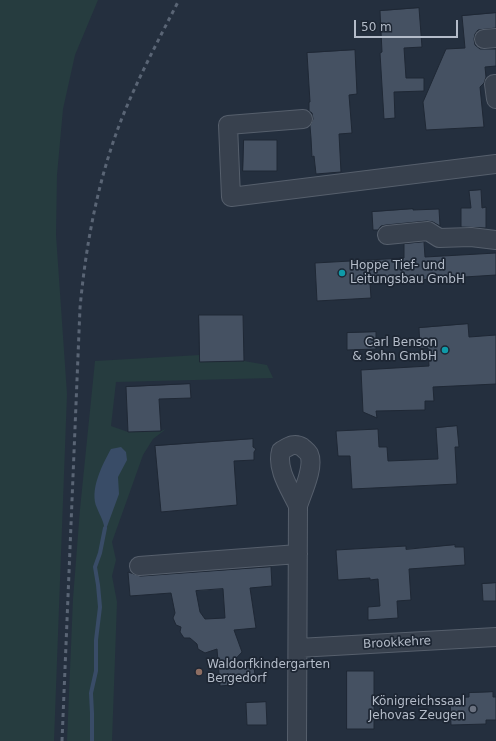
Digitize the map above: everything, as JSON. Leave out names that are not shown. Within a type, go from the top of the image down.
[{"type":"street","points":[[496,84],[494,84],[496,99]]},
{"type":"street","points":[[303,119],[228,125],[231,197],[496,164]]},
{"type":"street","points":[[387,234],[428,231],[439,238],[471,237],[496,240]]},
{"type":"street","points":[[297,741],[298,506]]},
{"type":"street","points":[[139,566],[298,554]]},
{"type":"street","name":"Brookkehre","points":[[298,648],[496,637]]},
{"type":"green space","points":[[0,0],[98,0],[75,55],[63,109],[57,175],[56,235],[67,394],[54,741],[0,741]]},
{"type":"green space","points":[[200,355],[200,362],[244,361],[267,365],[273,378],[116,382],[111,426],[128,432],[161,431],[166,429],[153,439],[143,455],[112,542],[116,560],[112,576],[117,602],[112,741],[67,741],[73,599],[80,509],[95,361]]},
{"type":"water","points":[[121,447],[126,452],[127,460],[118,477],[119,494],[105,532],[95,501],[96,486],[101,470],[111,449]]},
{"type":"building","points":[[419,8],[422,47],[404,48],[406,78],[424,78],[424,91],[394,92],[395,118],[384,119],[380,53],[382,52],[380,11]]},
{"type":"building","points":[[496,13],[496,28],[478,30],[474,39],[475,45],[480,49],[496,49],[496,66],[485,67],[486,77],[484,83],[480,87],[484,127],[426,130],[423,102],[446,49],[465,48],[462,16]]},
{"type":"building","points":[[355,50],[357,94],[349,95],[352,133],[339,134],[341,172],[316,174],[314,156],[312,157],[310,126],[313,119],[312,113],[309,111],[310,102],[307,53]]},
{"type":"building","points":[[244,140],[277,140],[277,171],[243,171]]},
{"type":"building","points":[[481,190],[482,208],[486,207],[486,228],[461,227],[461,208],[471,208],[469,191]]},
{"type":"building","points":[[439,209],[440,226],[433,222],[427,221],[386,225],[381,226],[378,230],[373,230],[372,212]]},
{"type":"building","points":[[424,242],[425,257],[496,253],[496,275],[370,283],[371,298],[317,301],[315,263],[404,258],[404,244]]},
{"type":"building","points":[[199,315],[243,315],[244,361],[200,362]]},
{"type":"building","points":[[468,324],[469,337],[496,335],[496,384],[433,387],[434,401],[425,401],[425,410],[376,411],[377,418],[363,412],[361,370],[429,366],[428,348],[420,348],[419,328]]},
{"type":"building","points":[[376,332],[376,349],[347,350],[347,333]]},
{"type":"building","points":[[190,384],[191,398],[159,399],[161,431],[128,432],[126,387]]},
{"type":"building","points":[[457,426],[459,447],[455,447],[457,484],[352,489],[350,456],[338,456],[336,431],[378,429],[379,447],[387,447],[388,461],[438,459],[436,428]]},
{"type":"building","points":[[253,439],[253,447],[256,449],[254,452],[254,460],[234,461],[237,505],[161,512],[155,446]]},
{"type":"building","points":[[455,545],[455,547],[464,547],[465,565],[409,569],[411,600],[397,601],[398,618],[368,620],[368,607],[380,606],[378,579],[338,580],[336,550],[406,546],[406,549]]},
{"type":"building","points":[[271,567],[272,586],[250,588],[256,628],[234,630],[242,652],[226,669],[254,666],[255,677],[234,679],[231,685],[220,686],[217,649],[205,653],[198,649],[197,644],[190,638],[184,638],[180,632],[181,627],[176,625],[173,618],[175,613],[171,593],[130,596],[128,572],[140,576]],"holes":[[[223,589],[225,618],[205,619],[200,612],[196,591]]]},
{"type":"building","points":[[496,583],[496,601],[483,601],[482,584]]},
{"type":"building","points":[[347,671],[374,671],[374,729],[347,729]]},
{"type":"building","name":"Königreichssaal Jehovas Zeugen","points":[[493,692],[493,697],[496,697],[496,720],[486,720],[486,724],[451,725],[450,698],[469,697],[469,693]]},
{"type":"building","points":[[266,702],[267,725],[247,725],[246,703]]},
{"type":"waterway","points":[[92,741],[91,693],[96,671],[96,640],[100,607],[95,567],[100,553],[105,528]]},
{"type":"railway","points":[[62,741],[80,308],[86,259],[94,212],[106,164],[122,118],[149,59],[179,0]]},
{"type":"place","name":"Hoppe Tief- und Leitungsbau GmbH","points":[[342,273]]},
{"type":"place","name":"Carl Benson & Sohn GmbH","points":[[445,350]]},
{"type":"place","name":"Waldorfkindergarten Bergedorf","points":[[199,672]]},
{"type":"place","name":"Königreichssaal Jehovas Zeugen","points":[[473,709]]}]
